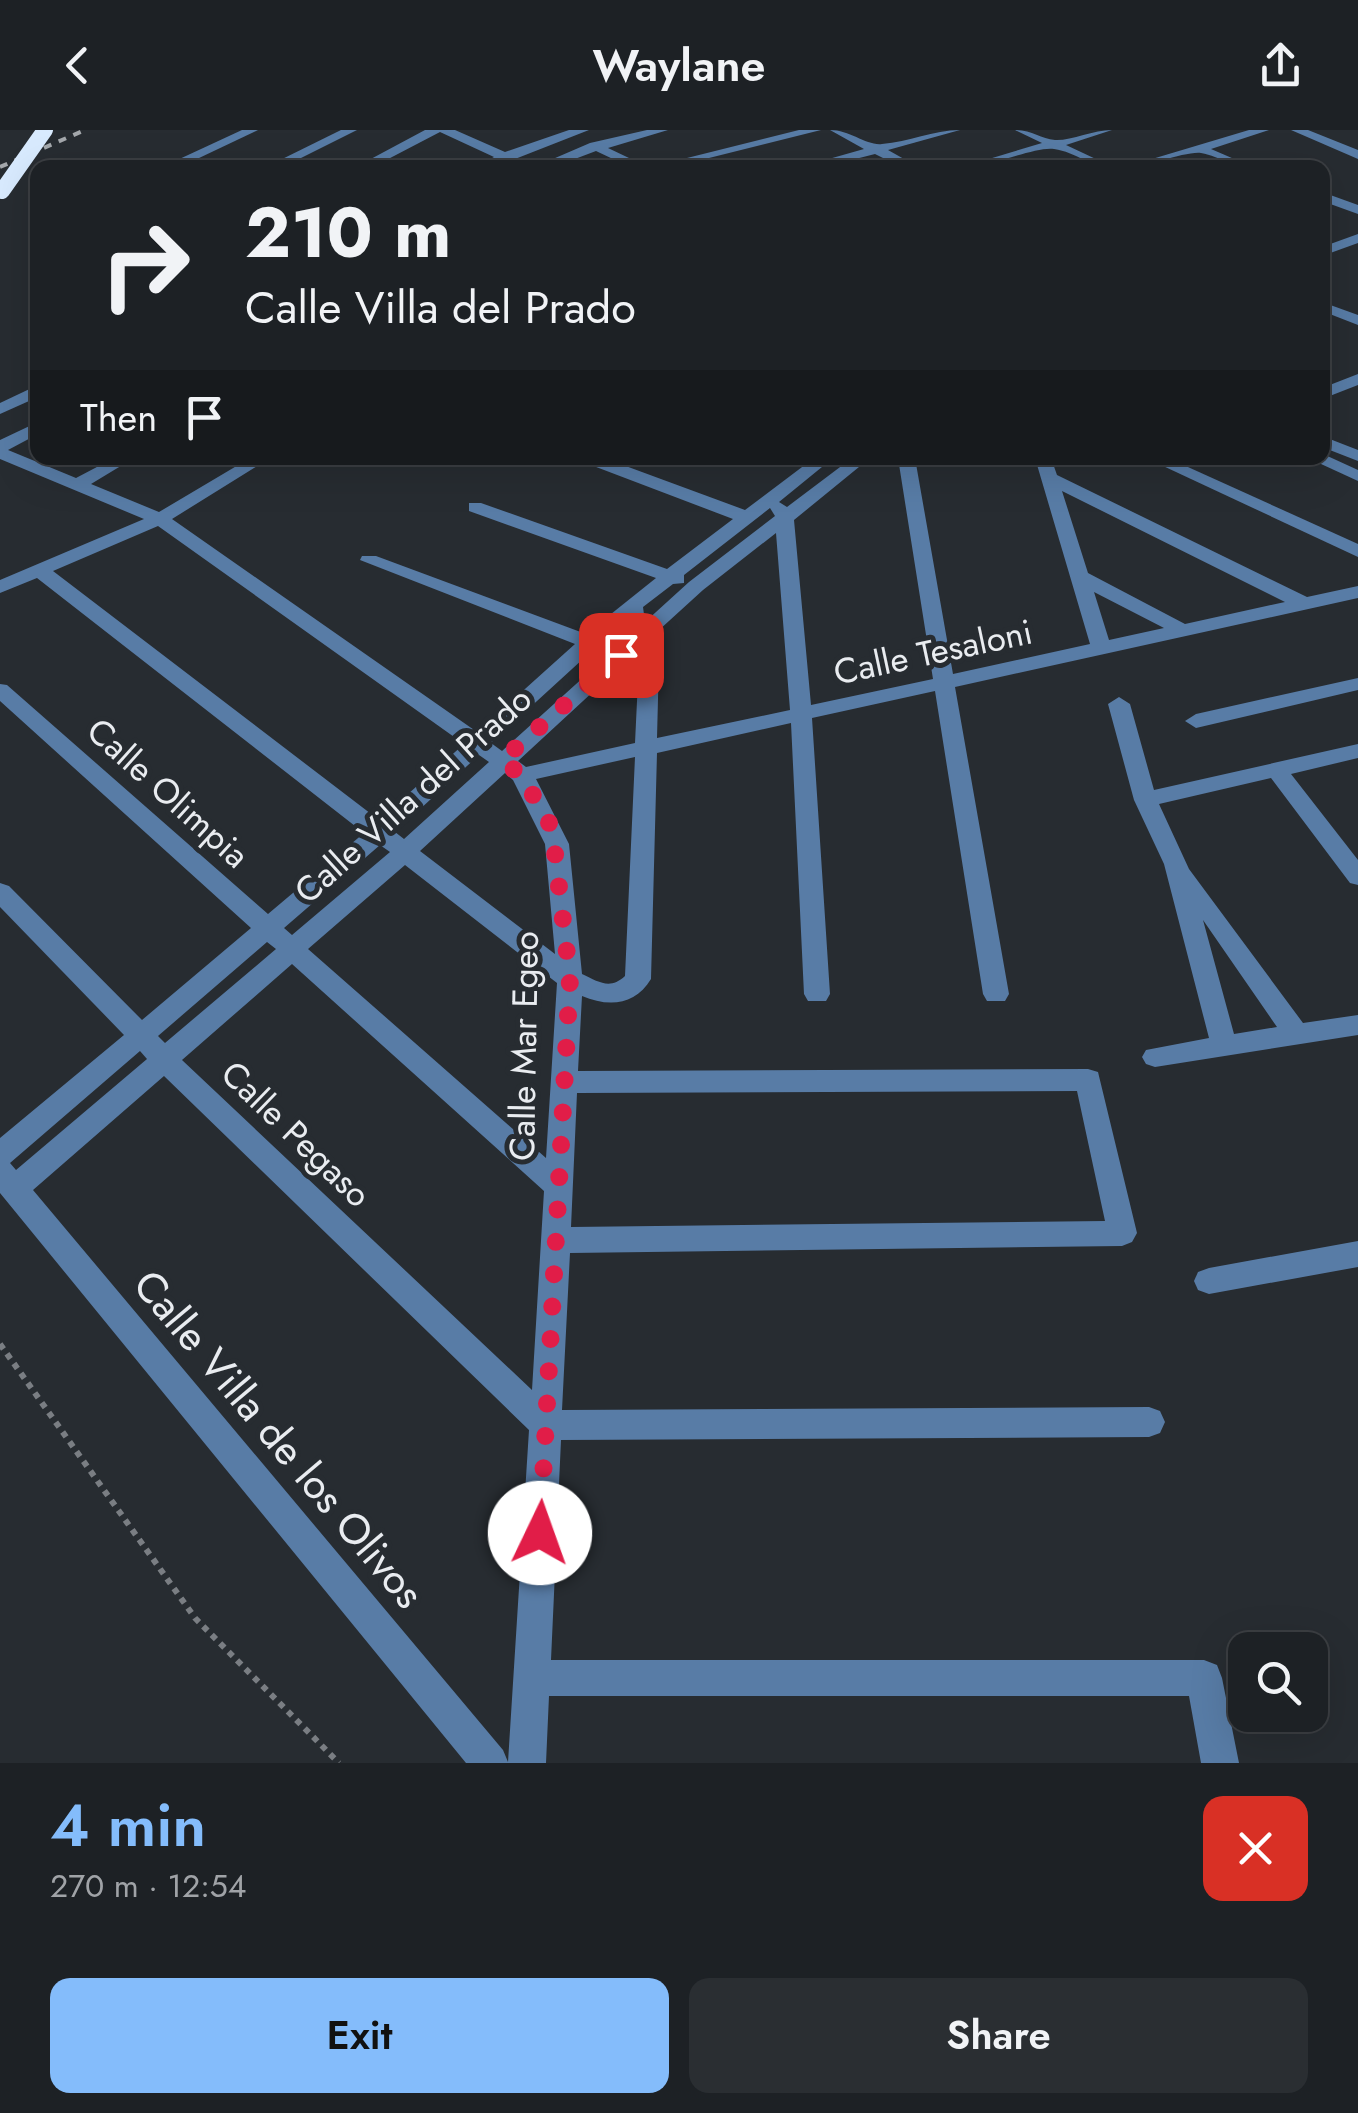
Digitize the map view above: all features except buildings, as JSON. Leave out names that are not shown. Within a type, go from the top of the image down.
[{"type":"highway","points":[[2,191],[45,130]]},
{"type":"street","points":[[184,160],[252,130]]},
{"type":"street","points":[[287,160],[350,130]]},
{"type":"street","points":[[375,160],[435,130]]},
{"type":"street","points":[[445,130],[503,156]]},
{"type":"street","points":[[495,160],[563,132],[583,130]]},
{"type":"street","points":[[598,130],[638,148]]},
{"type":"street","points":[[559,160],[596,146],[662,130]]},
{"type":"street","points":[[698,160],[815,130]]},
{"type":"street","points":[[836,130],[896,160]]},
{"type":"street","points":[[834,160],[954,130]]},
{"type":"street","points":[[1021,130],[1091,160]]},
{"type":"street","points":[[994,160],[1106,130]]},
{"type":"street","points":[[1159,160],[1263,130]]},
{"type":"street","points":[[1297,130],[1358,155]]},
{"type":"street","points":[[563,132],[627,160]]},
{"type":"street","points":[[401,134],[417,138]]},
{"type":"street","points":[[1202,149],[1229,160]]},
{"type":"street","points":[[656,155],[667,160]]},
{"type":"street","points":[[1330,199],[1358,210]]},
{"type":"street","points":[[1330,237],[1358,228]]},
{"type":"street","points":[[1330,249],[1358,238]]},
{"type":"street","points":[[1330,391],[1358,380]]},
{"type":"street","points":[[0,409],[30,394]]},
{"type":"street","points":[[0,450],[30,432]]},
{"type":"street","points":[[1330,444],[1358,456]]},
{"type":"street","name":"Calle Mar Egeo","points":[[0,450],[30,464]]},
{"type":"street","points":[[1330,464],[1358,476]]},
{"type":"street","name":"Calle Mar Egeo","points":[[33,465],[160,519],[512,768],[552,828],[557,844],[570,979],[527,1763]]},
{"type":"street","points":[[76,485],[113,465]]},
{"type":"street","points":[[0,587],[160,519],[250,465]]},
{"type":"street","points":[[608,465],[743,516]]},
{"type":"street","name":"Calle Villa del Prado","points":[[7,1181],[165,1060],[405,852],[512,768],[817,465]]},
{"type":"street","name":"Calle Villa del Prado","points":[[0,1154],[379,833],[666,575],[743,516],[777,506],[850,465]]},
{"type":"street","points":[[907,465],[996,994]]},
{"type":"street","points":[[1045,465],[1101,648]]},
{"type":"street","points":[[1170,465],[1358,551]]},
{"type":"street","points":[[1050,478],[1304,604]]},
{"type":"street","points":[[777,506],[801,714],[817,994]]},
{"type":"street","points":[[476,507],[696,586]]},
{"type":"street","points":[[369,560],[589,642],[637,640]]},
{"type":"street","points":[[39,570],[570,979],[608,996],[626,992],[638,978],[649,659],[637,640],[633,604]]},
{"type":"street","points":[[1080,577],[1182,630]]},
{"type":"street","name":"Calle Tesaloni","points":[[512,768],[644,748],[1358,592]]},
{"type":"street","points":[[1196,721],[1358,684]]},
{"type":"street","name":"Calle Olimpia","points":[[0,690],[559,1187]]},
{"type":"street","points":[[1118,704],[1145,800],[1176,864],[1296,1035]]},
{"type":"street","points":[[1145,800],[1358,751]]},
{"type":"street","points":[[1276,770],[1358,878]]},
{"type":"street","points":[[1176,864],[1224,1046]]},
{"type":"street","name":"Calle Pegaso","points":[[0,892],[165,1060],[546,1425]]},
{"type":"street","points":[[1155,1057],[1358,1025]]},
{"type":"street","points":[[556,1240],[1122,1233],[1088,1080],[565,1082]]},
{"type":"street","name":"Calle Villa de los Olivos","points":[[7,1181],[490,1763]]},
{"type":"street","points":[[1208,1281],[1358,1254]]},
{"type":"street","points":[[546,1425],[1148,1422]]},
{"type":"street","points":[[532,1678],[1204,1678],[1220,1763]]},
{"type":"path","points":[[0,1344],[195,1618],[338,1763]]},
{"type":"railway","points":[[0,167],[85,130]]},
{"type":"route","points":[[540,1533],[570,979],[557,844],[522,776],[502,760],[621,655]]}]
